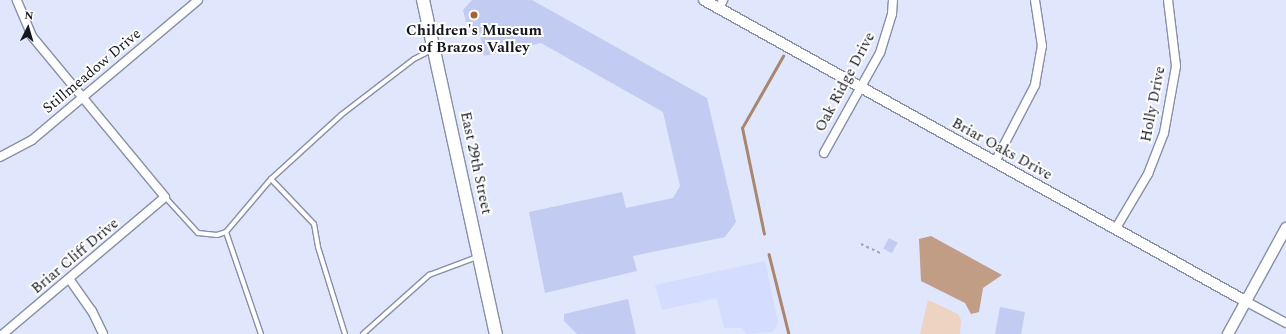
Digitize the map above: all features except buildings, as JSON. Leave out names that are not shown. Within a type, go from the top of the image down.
[{"type":"main road","name":"East 29th Street","points":[[423,0],[496,334]]},
{"type":"street","points":[[17,0],[32,36],[165,197]]},
{"type":"street","name":"Stillmeadow Drive","points":[[0,157],[32,140],[82,96],[198,0]]},
{"type":"street","name":"Briar Oaks Drive","points":[[704,0],[721,4],[859,87],[1286,323]]},
{"type":"street","name":"Oak Ridge Drive","points":[[824,153],[859,87],[880,53],[892,14],[893,0]]},
{"type":"street","points":[[995,162],[1035,85],[1042,46],[1035,0]]},
{"type":"street","name":"Holly Drive","points":[[1116,228],[1148,174],[1164,133],[1176,66],[1168,0]]},
{"type":"street","name":"Briar Cliff Drive","points":[[3,334],[70,280],[165,197]]},
{"type":"street","points":[[1228,334],[1247,302],[1286,228]]},
{"type":"street","points":[[70,280],[92,311],[103,334]]},
{"type":"lane","points":[[165,197],[198,233],[217,235],[226,232],[271,179],[341,115],[414,59],[434,49]]},
{"type":"lane","points":[[271,179],[314,224],[318,247],[345,334]]},
{"type":"lane","points":[[226,232],[261,334]]},
{"type":"lane","points":[[363,334],[425,277],[480,256]]},
{"type":"path","points":[[860,244],[880,253]]},
{"type":"shaded area","points":[[931,236],[1002,275],[983,288],[979,312],[971,314],[965,303],[921,281],[919,239]]},
{"type":"shaded area","points":[[765,261],[778,322],[773,332],[746,334],[742,328],[724,328],[717,298],[662,310],[655,285]]},
{"type":"shaded area","points":[[928,300],[958,314],[961,320],[960,334],[920,334]]},
{"type":"waterway","points":[[764,234],[742,128],[783,56]]},
{"type":"waterway","points":[[769,254],[789,334]]},
{"type":"place","name":"Children's Museum of Brazos Valley","points":[[474,15]]}]
